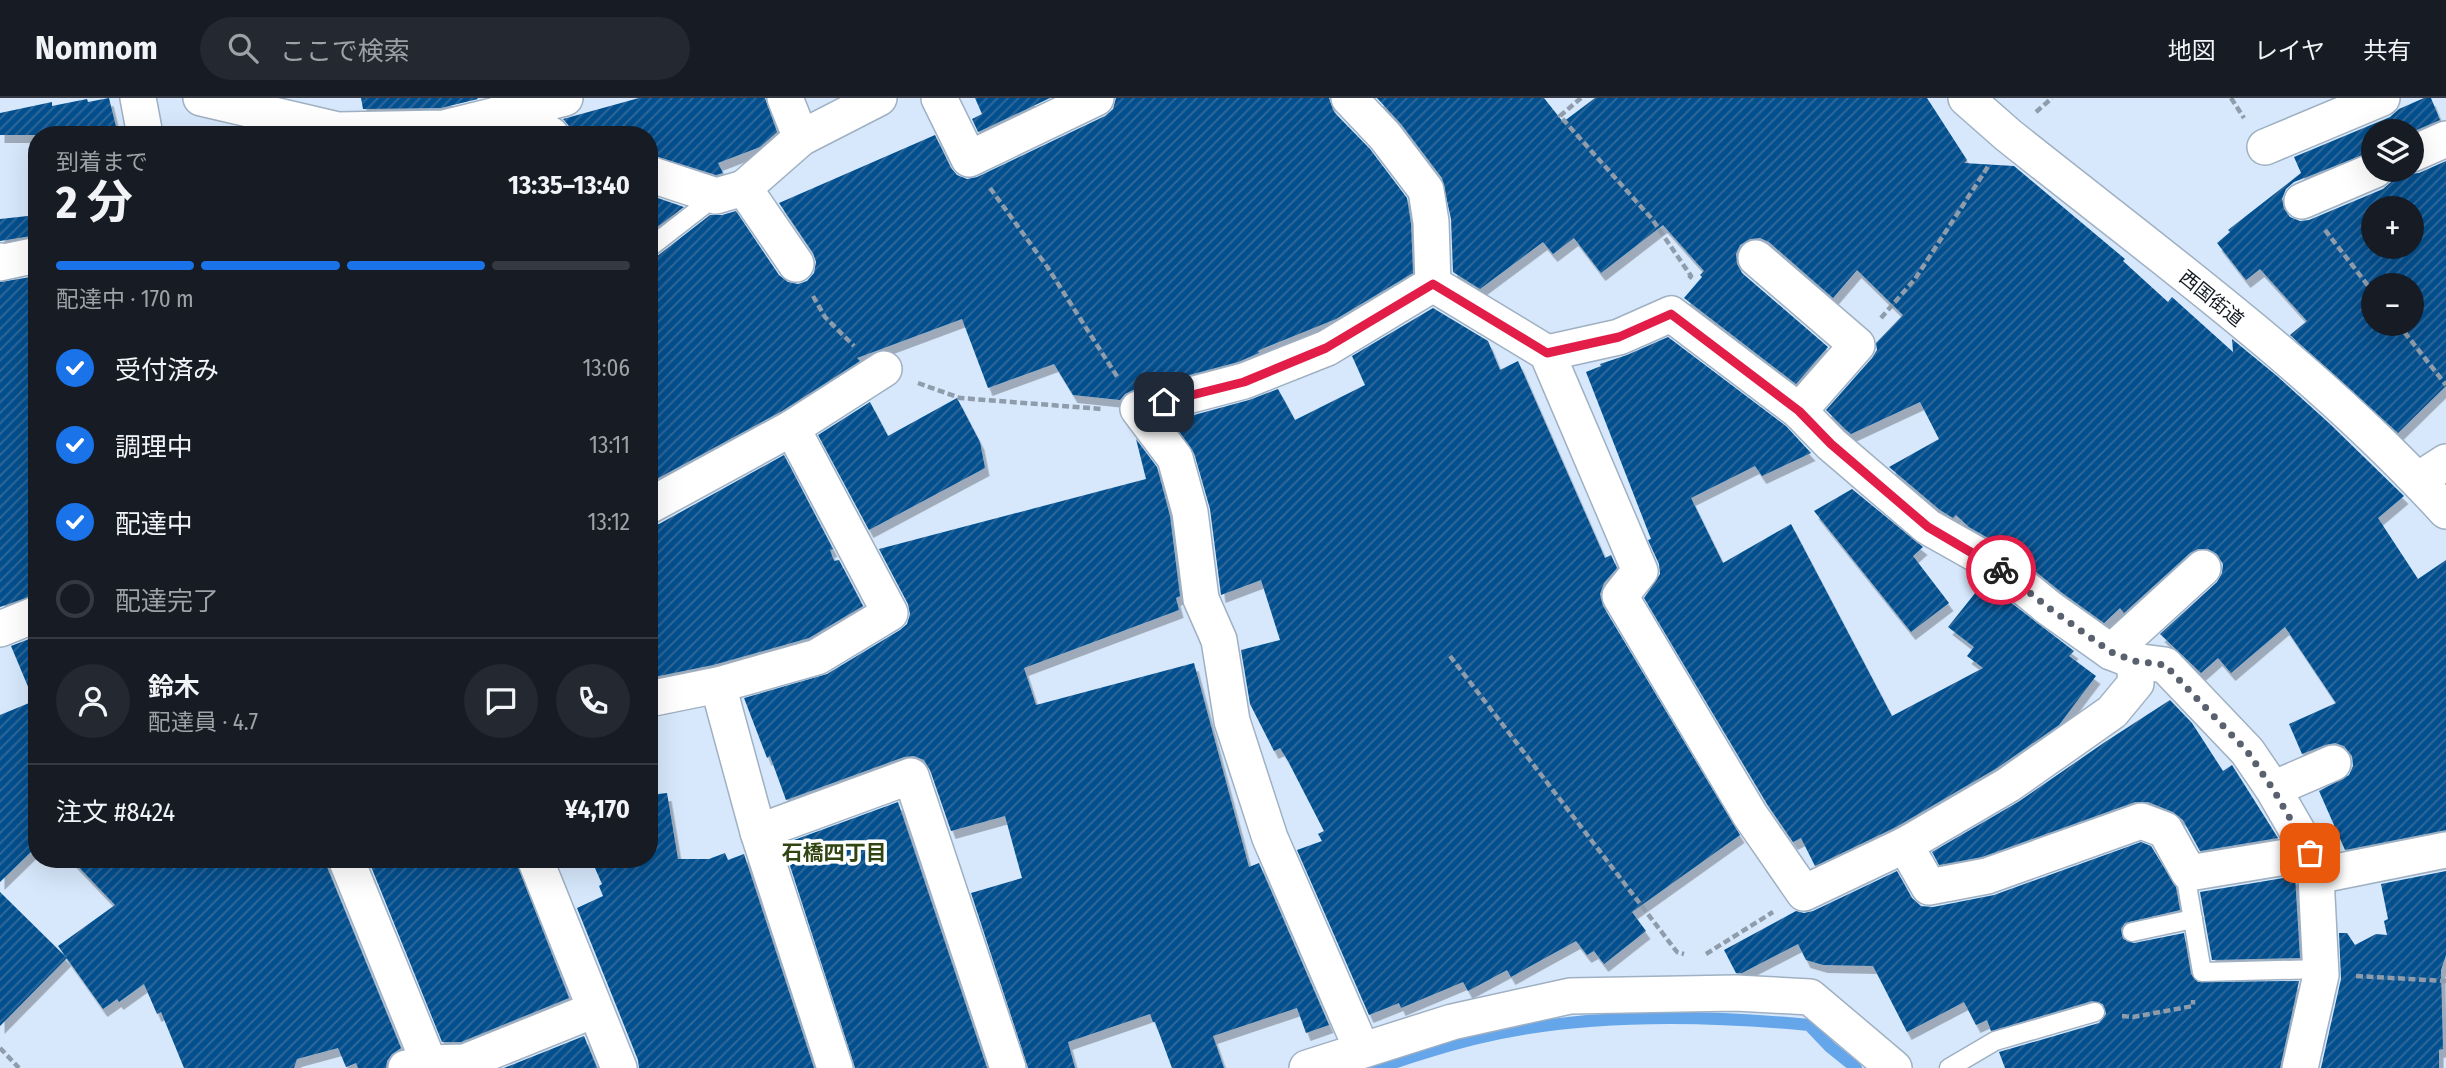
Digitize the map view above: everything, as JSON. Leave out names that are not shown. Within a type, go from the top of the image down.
[{"type":"street","points":[[138,98],[143,126]]},
{"type":"street","points":[[201,98],[321,126]]},
{"type":"street","points":[[450,126],[511,105],[565,98]]},
{"type":"street","points":[[785,98],[801,138]]},
{"type":"street","points":[[730,192],[801,138],[879,98]]},
{"type":"street","points":[[939,98],[969,159],[1096,98]]},
{"type":"street","points":[[1349,98],[1385,136],[1426,190],[1431,222],[1433,284]]},
{"type":"street","name":"西国街道","points":[[1966,98],[2008,135],[2432,471],[2446,511]]},
{"type":"street","points":[[2265,147],[2382,98]]},
{"type":"street","points":[[511,105],[539,126]]},
{"type":"street","points":[[2424,149],[2446,139]]},
{"type":"street","points":[[658,176],[730,192],[796,264]]},
{"type":"street","points":[[2302,201],[2361,176]]},
{"type":"street","points":[[0,261],[1,263],[28,257]]},
{"type":"street","points":[[1756,258],[1857,345],[1799,411]]},
{"type":"street","points":[[1433,284],[1547,353],[1640,571],[1620,596],[1749,815],[1804,893],[1905,845],[2008,785],[2112,712],[2136,683],[2122,657]]},
{"type":"street","points":[[1363,1050],[1270,838],[1252,783],[1233,721],[1219,640],[1201,599],[1190,513],[1175,458],[1138,409],[1244,382],[1326,348],[1433,284]]},
{"type":"street","points":[[1547,353],[1619,337],[1671,314],[1799,411],[1831,444],[1928,527],[1999,567],[2049,608],[2122,657],[2165,665],[2247,751],[2273,789],[2313,865],[2321,972],[2300,1068]]},
{"type":"street","points":[[658,501],[792,428],[884,369]]},
{"type":"street","points":[[658,697],[718,685],[817,657],[890,613],[792,428]]},
{"type":"street","points":[[2122,657],[2203,568]]},
{"type":"street","points":[[0,629],[28,618]]},
{"type":"street","points":[[718,685],[758,832],[835,1068]]},
{"type":"street","points":[[2273,789],[2333,763]]},
{"type":"street","points":[[758,832],[911,776],[1008,1068]]},
{"type":"street","points":[[1905,845],[1928,887],[1987,876],[2141,821],[2165,830],[2189,873],[2313,865],[2446,850]]},
{"type":"street","points":[[349,868],[418,1065],[465,1062],[594,1010]]},
{"type":"street","points":[[539,868],[619,1068]]},
{"type":"street","points":[[1307,1068],[1452,1022],[1570,996],[1736,993],[1810,997],[1894,1068]]},
{"type":"lane","points":[[658,242],[730,192]]},
{"type":"lane","points":[[2189,873],[2186,879],[2202,972],[2321,972]]},
{"type":"lane","points":[[2132,932],[2193,919]]},
{"type":"lane","points":[[1949,1068],[1995,1041],[2095,1012]]},
{"type":"path","points":[[1581,98],[1560,116],[1652,219],[1691,276],[1672,298],[1671,314]]},
{"type":"path","points":[[1857,345],[1915,279],[2008,135]]},
{"type":"path","points":[[969,159],[1048,268],[1138,409]]},
{"type":"path","points":[[796,264],[825,317],[850,343],[884,369],[960,398],[1040,402],[1112,410],[1138,409]]},
{"type":"path","points":[[2407,336],[2446,385]]},
{"type":"path","points":[[1450,656],[1677,952],[1698,959]]},
{"type":"path","points":[[1698,959],[1804,893]]},
{"type":"path","points":[[1698,959],[1698,995]]},
{"type":"path","points":[[2095,1012],[2133,1017],[2193,1006],[2192,980],[2202,972]]},
{"type":"path","points":[[2321,972],[2446,981]]},
{"type":"path","points":[[0,1048],[19,1068]]},
{"type":"building","points":[[109,98],[116,126],[28,126],[28,135],[0,135],[0,113],[52,102],[52,106],[87,99],[88,102]]},
{"type":"building","points":[[361,98],[478,99],[441,108],[363,109]]},
{"type":"building","points":[[639,98],[765,98],[777,132],[760,147],[718,163],[723,173],[716,175],[658,157],[658,126],[569,126],[563,119]]},
{"type":"building","points":[[975,98],[1050,98],[978,132],[972,119],[982,114]]},
{"type":"building","points":[[1116,98],[1329,98],[1334,112],[1370,149],[1407,198],[1413,273],[1336,319],[1264,348],[1258,351],[1259,353],[1238,362],[1133,390],[1120,400],[1073,395],[1054,364],[988,388],[962,319],[857,358],[860,361],[782,411],[658,478],[658,255],[710,215],[736,211],[779,275],[788,282],[798,284],[807,281],[814,273],[816,262],[813,253],[779,203],[935,135],[957,175],[967,179],[977,177],[1105,116],[1113,109]]},
{"type":"building","points":[[1377,98],[1544,98],[1563,122],[1595,98],[1927,98],[1967,160],[1964,163],[2014,166],[2125,259],[2123,261],[2168,302],[2172,297],[2233,352],[2232,339],[2277,376],[2404,496],[2378,518],[2418,579],[2446,560],[2446,830],[2345,850],[2319,791],[2349,775],[2353,766],[2352,756],[2344,746],[2335,743],[2302,754],[2289,724],[2336,703],[2285,627],[2231,673],[2218,658],[2201,673],[2160,634],[2217,582],[2223,564],[2217,554],[2208,549],[2198,549],[2190,553],[2124,613],[2120,608],[2104,623],[2009,550],[1969,527],[1956,515],[1953,518],[1940,510],[1889,467],[1939,439],[1920,402],[1851,434],[1845,429],[1826,410],[1872,358],[1877,350],[1876,343],[1903,315],[1857,270],[1833,298],[1769,242],[1760,238],[1750,239],[1740,245],[1736,254],[1742,273],[1828,347],[1796,384],[1684,298],[1704,271],[1663,225],[1601,273],[1574,238],[1553,254],[1543,242],[1480,289],[1453,272],[1451,219],[1442,178],[1401,124]]},
{"type":"building","points":[[2424,98],[2431,98],[2440,120],[2424,127],[2424,119],[2385,119],[2399,109]]},
{"type":"building","points":[[2361,129],[2361,156],[2294,182],[2286,189],[2282,199],[2284,209],[2290,217],[2300,221],[2309,220],[2361,198],[2361,259],[2424,259],[2424,196],[2366,196],[2383,189],[2391,182],[2424,182],[2424,171],[2446,161],[2446,386],[2398,433],[2290,335],[2307,321],[2260,269],[2246,280],[2217,243],[2230,232],[2228,230],[2301,173],[2294,157]]},
{"type":"building","points":[[658,198],[684,207],[658,226]]},
{"type":"building","points":[[28,216],[28,236],[0,241],[0,219]]},
{"type":"building","points":[[28,277],[28,597],[0,607],[0,282]]},
{"type":"building","points":[[1433,308],[1488,341],[1500,370],[1518,361],[1605,558],[1611,555],[1617,568],[1604,583],[1600,594],[1603,606],[1740,835],[1632,912],[1646,931],[1604,964],[1594,951],[1587,955],[1576,941],[1511,977],[1507,970],[1468,991],[1463,982],[1401,1008],[1399,1003],[1369,1015],[1297,850],[1322,841],[1318,834],[1324,831],[1288,761],[1280,748],[1274,751],[1250,704],[1241,650],[1280,640],[1261,580],[1221,595],[1210,509],[1194,453],[1172,421],[1249,400],[1278,389],[1295,420],[1365,385],[1352,356]]},
{"type":"building","points":[[1668,337],[1786,426],[1811,453],[1762,476],[1755,466],[1691,498],[1723,563],[1791,524],[1892,716],[1983,668],[1967,656],[1974,647],[1948,627],[1984,582],[2074,651],[2069,656],[2096,676],[2059,725],[1997,768],[1896,827],[1815,866],[1801,838],[1793,842],[1767,804],[1644,598],[1660,574],[1659,564],[1586,372]]},
{"type":"building","points":[[957,398],[980,442],[985,468],[869,530],[818,435],[870,402],[888,436]]},
{"type":"building","points":[[1136,439],[1157,467],[1170,516],[1180,596],[1176,598],[1179,610],[1024,668],[1036,705],[1194,663],[1249,867],[1259,863],[1329,1025],[1306,1033],[1297,1008],[1213,1036],[1224,1068],[1172,1068],[1150,1014],[1068,1042],[1075,1068],[1028,1068],[971,893],[1022,878],[1005,816],[951,831],[930,770],[924,760],[914,756],[904,757],[786,800],[744,698],[827,674],[907,624],[910,614],[908,604],[879,549],[1146,479]]},
{"type":"building","points":[[784,455],[833,549],[830,550],[834,561],[839,560],[863,606],[809,638],[713,665],[658,676],[659,524]]},
{"type":"building","points":[[1852,489],[1923,547],[1913,556],[1949,603],[1911,632],[1814,511]]},
{"type":"building","points":[[28,639],[28,687],[11,646]]},
{"type":"building","points":[[2170,700],[2192,723],[2223,771],[2232,765],[2278,838],[2200,851],[2183,820],[2173,812],[2148,802],[2135,802],[1982,857],[1939,865],[1932,852],[2018,802]]},
{"type":"building","points":[[28,703],[28,855],[0,882],[0,715]]},
{"type":"building","points":[[667,793],[678,859],[709,859],[725,853],[728,860],[744,854],[814,1068],[639,1068],[577,908],[603,896],[599,886],[602,884],[595,868],[658,868],[658,794]]},
{"type":"building","points":[[898,802],[987,1068],[855,1068],[783,844]]},
{"type":"building","points":[[2141,842],[2151,846],[2176,887],[2180,910],[2125,923],[2121,929],[2123,939],[2134,943],[2184,933],[2191,974],[2198,982],[2299,981],[2280,1068],[2005,1068],[1999,1052],[2099,1023],[2106,1014],[2103,1004],[2092,1001],[1991,1031],[1987,1020],[1976,1025],[1964,1002],[1907,1032],[1873,966],[1823,965],[1806,960],[1798,944],[1742,973],[1736,973],[1724,950],[1796,911],[1813,911],[1897,871],[1912,898],[1921,906],[1933,907],[1994,895]]},
{"type":"building","points":[[80,868],[327,868],[401,1048],[392,1054],[386,1068],[358,1068],[356,1063],[346,1067],[338,1048],[297,1059],[294,1068],[184,1068],[161,1012],[157,1014],[144,984],[119,1002],[117,999],[103,1009],[58,946],[115,905]]},
{"type":"building","points":[[372,868],[518,868],[569,998],[461,1042],[442,1042]]},
{"type":"building","points":[[2446,871],[2446,955],[2441,970],[2443,1049],[2439,1050],[2439,1068],[2321,1068],[2341,979],[2339,933],[2347,933],[2355,945],[2376,934],[2387,935],[2384,921],[2388,919],[2381,884]]},
{"type":"building","points":[[2295,876],[2300,958],[2212,960],[2200,892]]},
{"type":"building","points":[[0,892],[67,958],[0,1026]]},
{"type":"building","points":[[584,1036],[597,1068],[504,1068]]},
{"type":"waterway","points":[[1377,1068],[1462,1042],[1514,1031],[1555,1024],[1641,1018],[1727,1019],[1809,1025],[1856,1068]]},
{"type":"way so far","points":[[2001,570],[2111,652],[2134,661],[2165,665],[2247,751],[2273,789],[2310,853]]},
{"type":"district","name":"石橋四丁目","points":[[834,853]]},
{"type":"route","points":[[1164,402],[1244,382],[1326,348],[1433,284],[1547,353],[1619,337],[1671,314],[1799,411],[1831,444],[1928,527],[2001,570]]}]
